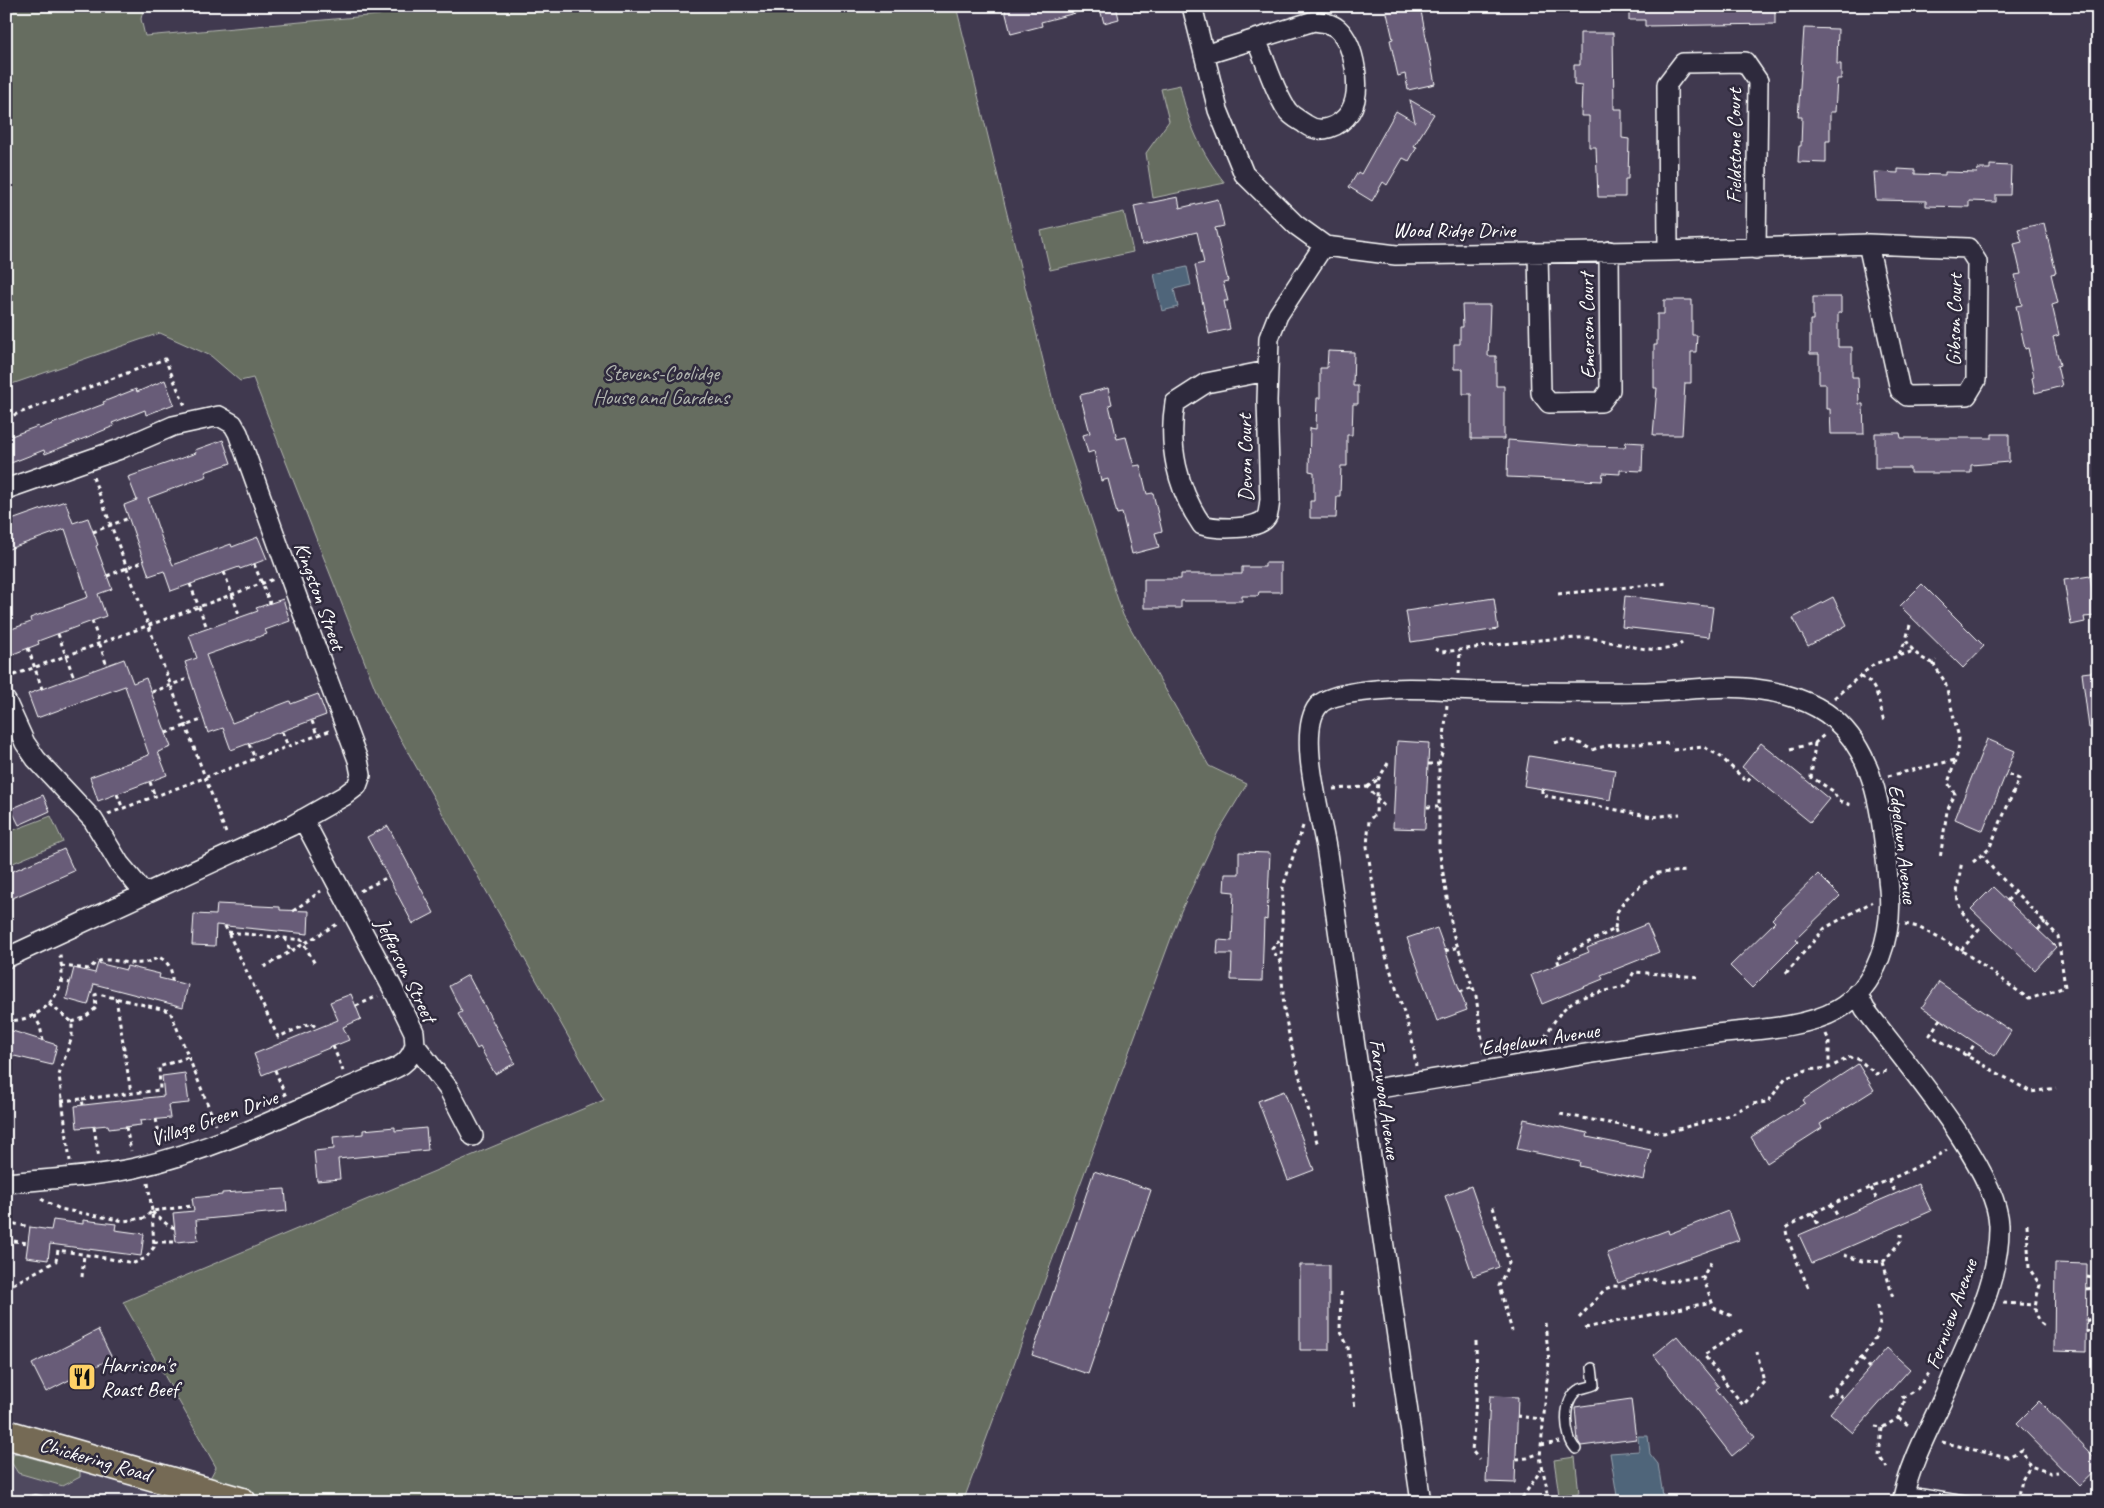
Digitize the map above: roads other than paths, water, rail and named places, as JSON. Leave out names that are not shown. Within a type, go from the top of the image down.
[{"type":"main road","name":"Chickering Road","points":[[6,1434],[242,1502]]},
{"type":"street","name":"Wood Ridge Drive","points":[[1192,6],[1218,110],[1244,174],[1296,225],[1324,245],[1396,255],[1756,249],[1868,244]]},
{"type":"street","points":[[1204,54],[1256,40],[1314,21],[1328,22],[1339,30],[1350,49],[1356,68],[1354,99],[1350,112],[1332,129],[1320,129],[1310,128],[1287,111],[1256,40]]},
{"type":"street","name":"Fieldstone Court","points":[[1668,251],[1667,84],[1683,63],[1745,62],[1758,80],[1756,249]]},
{"type":"street","name":"Gibson Court","points":[[1868,244],[1968,248],[1977,262],[1976,380],[1966,395],[1908,396],[1900,390],[1868,244]]},
{"type":"street","name":"Devon Court","points":[[1267,371],[1206,383],[1175,403],[1172,447],[1185,497],[1202,525],[1213,528],[1252,526],[1262,522],[1268,516],[1270,500],[1267,371],[1269,338],[1278,315],[1324,245]]},
{"type":"street","name":"Emerson Court","points":[[1538,253],[1541,393],[1549,403],[1601,402],[1610,390],[1609,251]]},
{"type":"street","name":"Kingston Street","points":[[6,489],[87,461],[191,421],[219,416],[233,424],[238,433],[361,775],[357,786],[344,796],[303,819],[6,958]]},
{"type":"street","name":"Edgelawn Avenue","points":[[1319,705],[1329,699],[1393,688],[1639,692],[1746,688],[1774,692],[1822,710],[1837,722],[1862,756],[1873,779],[1885,850],[1890,896],[1889,922],[1877,965],[1868,984],[1839,1009],[1820,1018],[1810,1022],[1706,1035],[1361,1091]]},
{"type":"street","points":[[6,701],[18,729],[36,759],[93,820],[119,863],[144,894]]},
{"type":"street","name":"Farrwood Avenue","points":[[1319,705],[1310,724],[1308,738],[1421,1502]]},
{"type":"street","name":"Jefferson Street","points":[[303,819],[414,1032],[415,1045],[448,1088],[473,1136]]},
{"type":"street","name":"Fernview Avenue","points":[[1857,993],[1865,1009],[1968,1149],[1993,1199],[1999,1224],[1998,1246],[1985,1298],[1903,1496]]},
{"type":"street","name":"Village Green Drive","points":[[6,1183],[73,1177],[139,1166],[223,1142],[293,1114],[349,1087],[397,1069],[409,1059],[415,1045]]},
{"type":"street","points":[[174,1502],[199,1489]]},
{"type":"lane","points":[[1576,1449],[1570,1439],[1567,1414],[1570,1400],[1578,1390],[1594,1385],[1592,1368]]},
{"type":"lane","points":[[1903,1496],[1970,1502]]},
{"type":"water","points":[[1187,267],[1191,285],[1174,289],[1178,307],[1162,311],[1154,274]]},
{"type":"water","points":[[1638,1436],[1648,1436],[1650,1454],[1658,1464],[1664,1502],[1618,1502],[1610,1453],[1639,1451]]},
{"type":"place","name":"Harrison's Roast Beef","points":[[82,1377]]},
{"type":"park label","name":"Stevens-Coolidge House and Gardens","points":[[661,385]]}]
